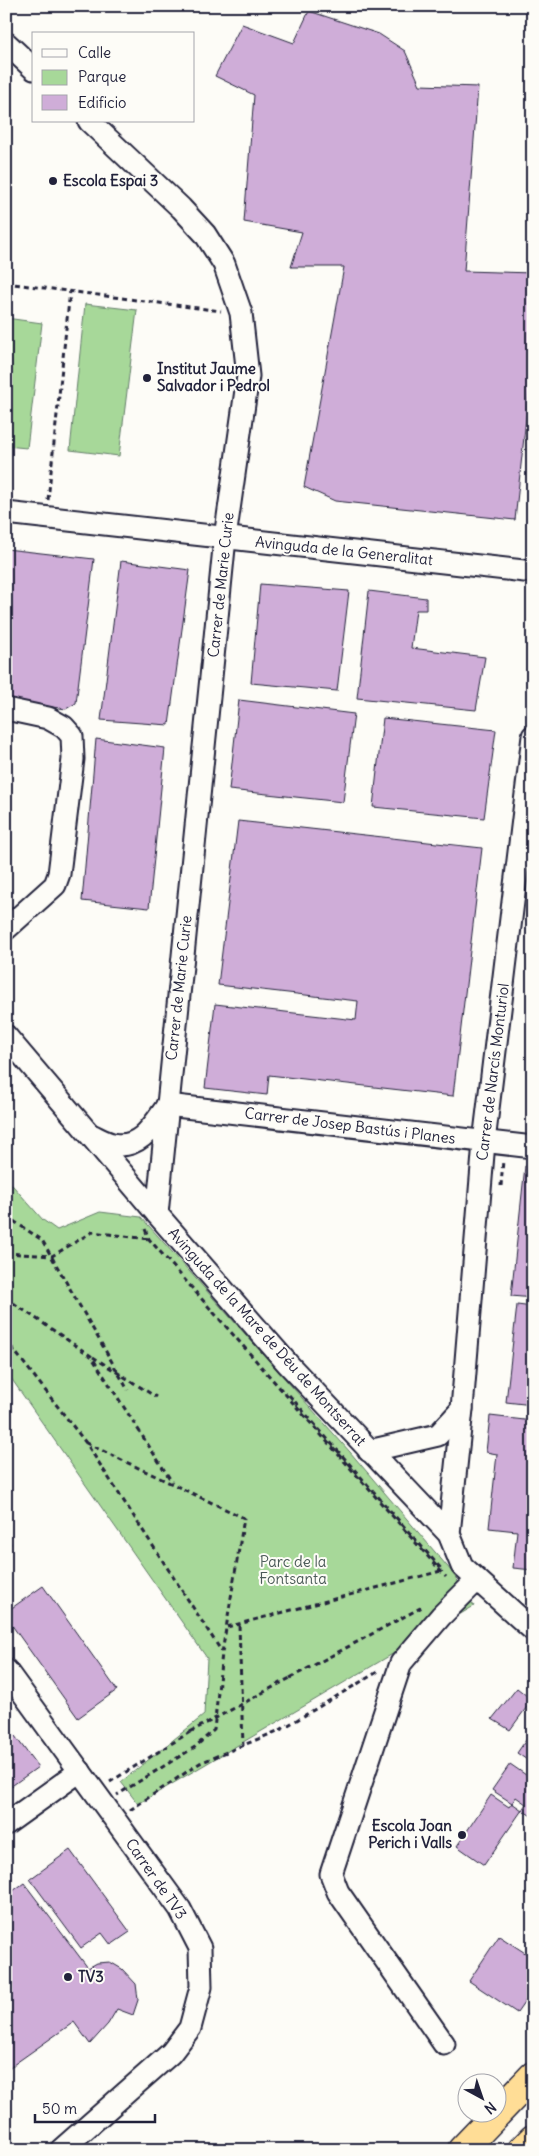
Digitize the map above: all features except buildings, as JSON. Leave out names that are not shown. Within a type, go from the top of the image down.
[{"type":"highway","points":[[462,2150],[533,2076]]},
{"type":"highway","points":[[524,2150],[533,2140]]},
{"type":"street","points":[[6,43],[32,67]]},
{"type":"street","name":"Carrer de Marie Curie","points":[[90,122],[182,208],[205,234],[224,264],[241,313],[248,376],[225,538],[157,1214]]},
{"type":"street","name":"Avinguda de la Generalitat","points":[[6,513],[533,572]]},
{"type":"street","points":[[6,709],[48,718],[64,727],[72,736],[73,758],[59,874],[55,886],[6,929]]},
{"type":"street","name":"Carrer de Narcís Monturiol","points":[[448,1534],[462,1409],[484,1142],[533,736]]},
{"type":"street","name":"Avinguda de la Mare de Déu de Montserrat","points":[[6,1036],[157,1214],[288,1364],[448,1534],[461,1572],[533,1630]]},
{"type":"street","name":"Carrer de Marie Curie","points":[[91,1135],[114,1145],[134,1142],[146,1135],[167,1105]]},
{"type":"street","name":"Carrer de Josep Bastús i Planes","points":[[167,1105],[533,1147]]},
{"type":"street","points":[[369,1451],[438,1435],[462,1409]]},
{"type":"street","points":[[444,2044],[338,1892],[330,1874],[401,1663],[441,1616],[461,1572]]},
{"type":"street","name":"Carrer de TV3","points":[[6,1670],[184,1917],[200,1948],[201,1987],[190,2028],[171,2053],[61,2150]]},
{"type":"street","points":[[6,1824],[80,1772]]},
{"type":"path","points":[[6,283],[200,308]]},
{"type":"path","points":[[46,518],[70,291]]},
{"type":"path","points":[[6,1216],[42,1240],[128,1390]]},
{"type":"path","points":[[6,1253],[52,1256],[92,1232],[154,1240],[461,1572]]},
{"type":"path","points":[[6,1298],[91,1356],[156,1397]]},
{"type":"path","points":[[6,1340],[86,1443],[222,1653]]},
{"type":"path","points":[[91,1356],[172,1482]]},
{"type":"path","points":[[86,1443],[172,1482],[244,1518],[222,1653],[214,1730],[195,1747],[104,1805]]},
{"type":"path","points":[[461,1572],[456,1589],[461,1572]]},
{"type":"path","points":[[227,1627],[461,1572]]},
{"type":"path","points":[[104,1805],[190,1732],[430,1603]]},
{"type":"path","points":[[239,1625],[243,1746]]},
{"type":"path","points":[[104,1805],[280,1730],[382,1670],[401,1663]]},
{"type":"green space","points":[[85,304],[137,310],[119,456],[70,450]]},
{"type":"green space","points":[[6,318],[42,323],[27,448],[6,446]]},
{"type":"green space","name":"Parc de la Fontsanta","points":[[6,1178],[43,1220],[57,1230],[100,1212],[141,1217],[350,1452],[452,1572],[474,1606],[138,1804],[121,1782],[204,1715],[207,1658],[6,1371]]},
{"type":"place","name":"Escola Espai 3","points":[[53,181]]},
{"type":"place","name":"Institut Jaume Salvador i Pedrol","points":[[147,378]]},
{"type":"place","name":"Escola Joan Perich i Valls","points":[[462,1835]]},
{"type":"place","name":"TV3","points":[[68,1977]]}]
